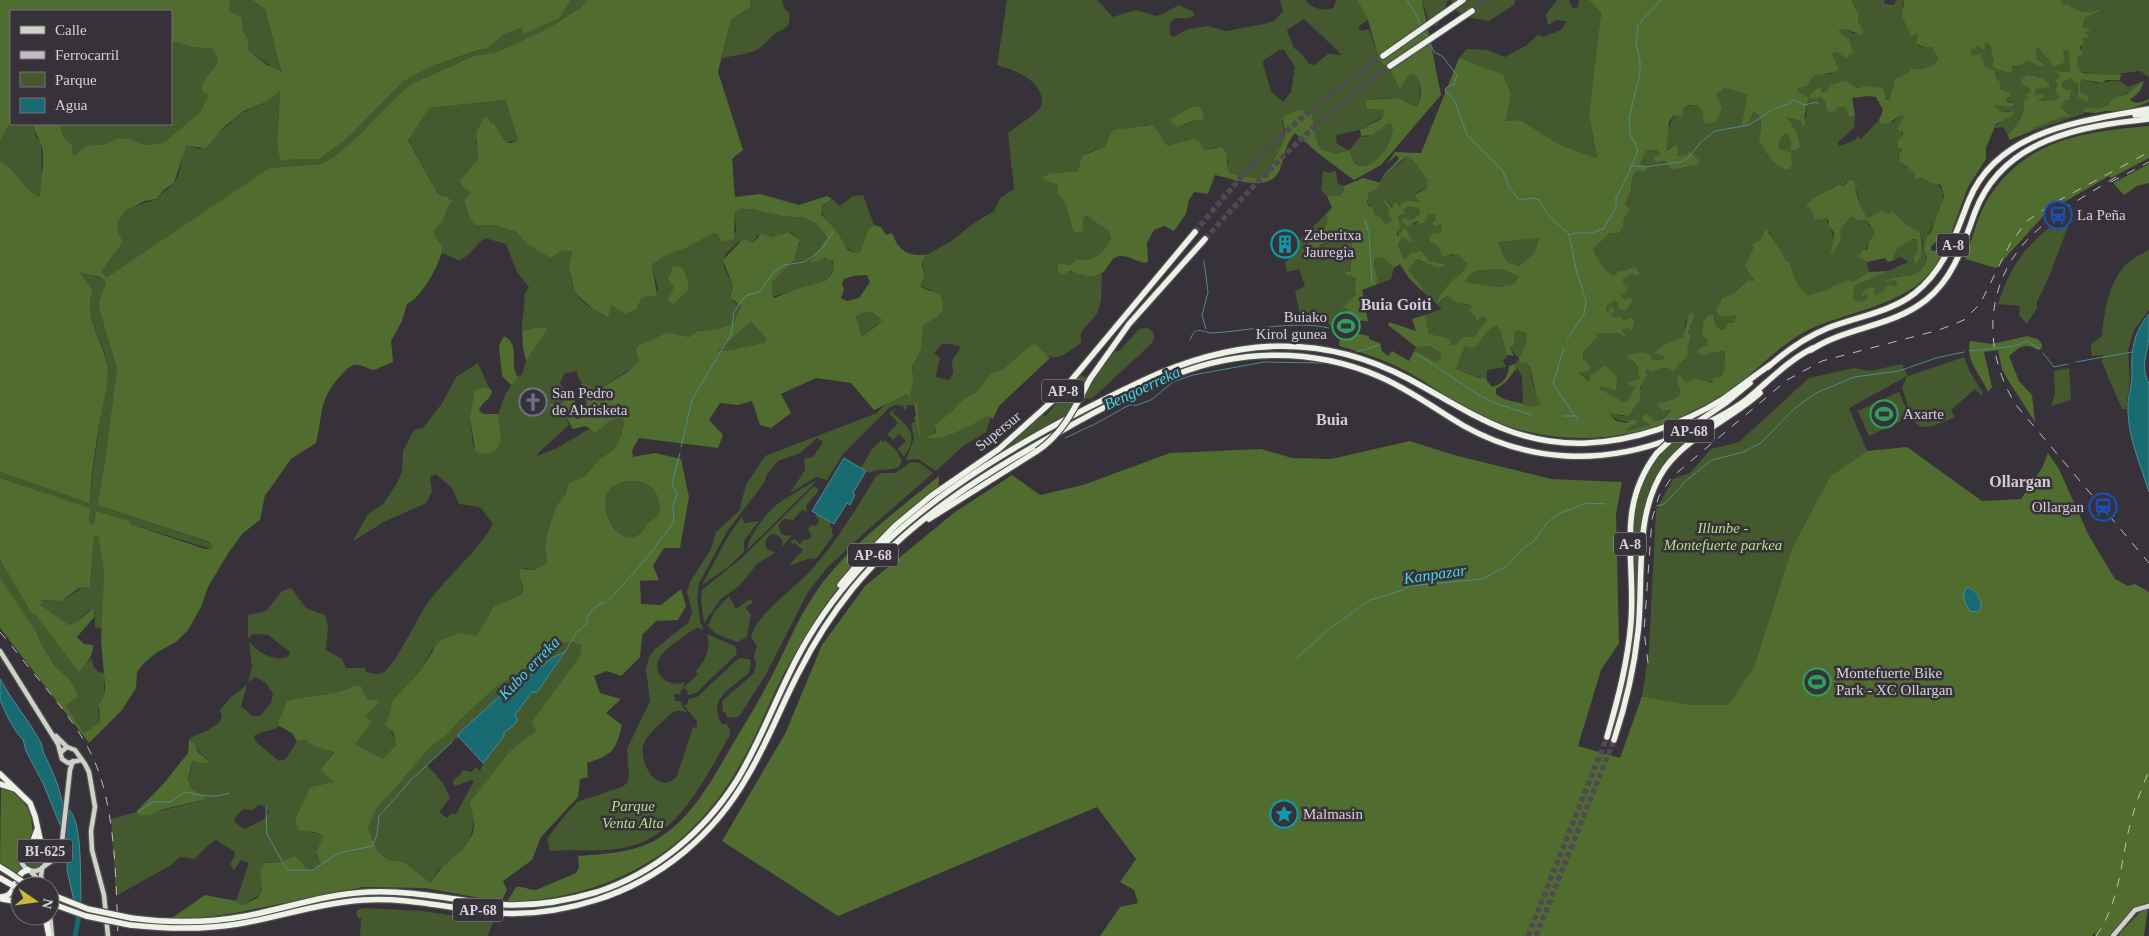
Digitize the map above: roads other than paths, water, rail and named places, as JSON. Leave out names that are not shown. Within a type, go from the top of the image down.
[{"type":"highway","points":[[1383,56],[1463,0]]},
{"type":"highway","points":[[1390,66],[1472,11]]},
{"type":"highway","points":[[2116,116],[2149,109]]},
{"type":"highway","points":[[2116,116],[2149,114]]},
{"type":"highway","name":"A-8","points":[[1606,737],[1623,674],[1631,625],[1630,514],[1636,487],[1657,453],[1667,442],[1727,402],[1770,365],[1812,336],[1897,304],[1920,289],[1931,279],[1944,262],[1952,247],[1976,186],[1988,168],[2000,157],[2043,132],[2073,123],[2116,116]]},
{"type":"highway","name":"A-8","points":[[1614,740],[1627,697],[1636,652],[1645,524],[1650,501],[1659,478],[1681,450],[1748,404],[1813,348],[1838,337],[1896,317],[1926,300],[1953,268],[1985,192],[1996,176],[2012,160],[2034,146],[2064,134],[2115,124],[2149,121]]},
{"type":"highway","name":"Supersur","points":[[808,638],[817,620],[836,592],[881,539],[917,506],[1010,440],[1059,395],[1196,232]]},
{"type":"highway","name":"AP-8","points":[[914,528],[1037,451],[1054,438],[1066,423],[1090,379],[1130,324],[1205,239]]},
{"type":"highway","name":"AP-68","points":[[60,898],[74,904],[131,918],[169,922],[215,920],[252,915],[320,898],[371,892],[418,894],[484,903],[535,904],[567,900],[612,886],[641,872],[667,856],[694,833],[719,805],[747,761],[808,638],[838,595],[877,551],[916,516],[957,486],[1017,447],[1159,373],[1210,355],[1238,349],[1274,346],[1308,347],[1358,357],[1394,372],[1468,414],[1503,430],[1544,440],[1576,443],[1619,439],[1673,424],[1723,398],[1770,365]]},
{"type":"highway","name":"AP-68","points":[[60,907],[86,916],[130,925],[168,929],[214,928],[266,919],[324,905],[371,900],[420,902],[496,912],[532,912],[591,902],[636,884],[662,869],[682,854],[726,810],[751,770],[801,668],[826,624],[872,567],[914,528],[938,508],[996,469],[1083,419],[1175,375],[1210,363],[1233,358],[1265,355],[1289,355],[1326,360],[1393,382],[1461,424],[1496,442],[1533,453],[1574,457],[1604,456],[1639,449],[1669,440],[1727,413],[1761,387],[1789,362],[1813,348]]},
{"type":"highway","points":[[0,774],[19,791],[33,810],[43,849]]},
{"type":"highway","points":[[0,784],[19,791]]},
{"type":"highway","points":[[31,846],[37,828]]},
{"type":"highway","points":[[0,869],[4,878]]},
{"type":"highway","points":[[0,898],[13,892],[18,876],[28,870]]},
{"type":"main road","points":[[0,651],[47,726],[64,761],[68,763],[74,760],[82,760]]},
{"type":"main road","points":[[47,726],[67,747],[72,748],[89,772],[94,807],[91,831],[93,856],[106,902],[108,936]]},
{"type":"main road","points":[[61,752],[67,747]]},
{"type":"main road","points":[[74,760],[76,753]]},
{"type":"main road","name":"BI-625","points":[[28,870],[36,871],[43,868],[59,855],[69,778],[74,760]]},
{"type":"main road","name":"BI-625","points":[[64,761],[68,768],[69,778]]},
{"type":"main road","name":"BI-625","points":[[35,876],[23,866],[21,857],[25,848],[31,846],[54,853],[59,850],[62,843]]},
{"type":"main road","name":"BI-625","points":[[41,876],[47,859],[43,849]]},
{"type":"main road","points":[[2113,936],[2133,912],[2142,906],[2149,906]]},
{"type":"water","points":[[2149,314],[2149,337],[2145,371],[2149,384],[2149,492],[2130,431],[2128,406],[2134,343],[2139,328]]},
{"type":"water","points":[[844,458],[866,471],[853,493],[855,495],[850,505],[847,503],[834,524],[812,511]]},
{"type":"water","points":[[1967,587],[1978,595],[1981,609],[1978,612],[1970,611],[1965,602],[1964,593]]},
{"type":"water","points":[[565,652],[537,692],[532,692],[515,715],[518,720],[504,732],[504,736],[483,763],[457,735],[502,694],[552,658]]},
{"type":"water","points":[[0,679],[41,743],[56,780],[63,806],[60,825],[43,783],[26,751],[23,739],[13,727],[1,702]]},
{"type":"water","points":[[69,810],[77,826],[79,839],[81,903],[74,901],[67,870],[68,843],[65,836]]},
{"type":"waterway","points":[[1407,0],[1419,20],[1421,28]]},
{"type":"waterway","points":[[1570,235],[1575,233],[1591,233],[1603,229],[1616,208],[1616,197],[1638,149],[1630,134],[1629,118],[1640,73],[1640,61],[1636,43],[1638,25],[1661,0]]},
{"type":"waterway","points":[[1422,32],[1428,37]]},
{"type":"waterway","points":[[1430,43],[1434,52],[1442,56],[1457,75],[1454,84],[1446,88],[1445,91],[1456,104],[1467,135],[1503,171],[1509,187],[1519,200],[1533,198],[1539,200],[1548,215],[1569,234],[1576,269],[1586,301],[1584,314],[1567,339]]},
{"type":"waterway","points":[[1631,166],[1645,167],[1681,162],[1688,158],[1701,142],[1715,131],[1749,125],[1775,108],[1789,104],[1794,100],[1804,105],[1817,102],[1818,104]]},
{"type":"waterway","points":[[1365,220],[1369,234],[1372,283]]},
{"type":"waterway","name":"Kubo erreka","points":[[710,369],[731,335],[734,312],[743,299],[747,295],[759,292],[775,271],[784,265],[804,262],[812,257],[823,247],[833,232]]},
{"type":"waterway","points":[[1204,261],[1208,292],[1202,315],[1206,329]]},
{"type":"waterway","points":[[1190,340],[1196,331],[1212,333],[1301,325],[1329,328]]},
{"type":"waterway","points":[[1970,351],[2015,346],[2027,341],[2040,349]]},
{"type":"waterway","name":"Bengoerreka","points":[[1356,352],[1380,345]]},
{"type":"waterway","points":[[1564,348],[1553,384],[1578,420]]},
{"type":"waterway","points":[[1656,506],[1664,504],[1688,479],[1712,460],[1743,452],[1761,443],[1794,409],[1816,393],[1854,377],[1899,371],[1936,358],[1964,352]]},
{"type":"waterway","points":[[2076,362],[2132,352]]},
{"type":"waterway","name":"Bengoerreka","points":[[1416,353],[1479,395],[1495,403],[1532,415]]},
{"type":"waterway","points":[[2043,353],[2054,367],[2068,364]]},
{"type":"waterway","name":"Bengoerreka","points":[[1065,438],[1129,405],[1137,405],[1151,400],[1173,382],[1193,375],[1264,362],[1323,363]]},
{"type":"waterway","name":"Kubo erreka","points":[[681,447],[692,400],[709,371]]},
{"type":"waterway","name":"Bengoerreka","points":[[1563,416],[1575,416]]},
{"type":"waterway","name":"Kubo erreka","points":[[609,600],[646,559],[674,522],[673,506],[677,494],[672,484],[680,453]]},
{"type":"waterway","name":"Kanpazar","points":[[1295,659],[1332,627],[1370,600],[1410,586],[1482,579],[1507,566],[1523,548],[1534,541],[1547,523],[1560,513],[1587,503],[1605,504]]},
{"type":"waterway","name":"Kubo erreka","points":[[565,652],[576,633],[587,623],[590,613],[604,602]]},
{"type":"waterway","points":[[266,807],[267,834],[287,870],[312,870],[339,853],[372,846],[377,835],[379,816],[411,780],[452,742]]},
{"type":"waterway","points":[[138,812],[152,802],[170,802],[185,792],[212,796],[229,793]]},
{"type":"waterway","points":[[75,936],[80,910],[79,902]]},
{"type":"tunnel","points":[[1472,11],[1488,0]]},
{"type":"tunnel","points":[[1195,232],[1242,176],[1285,133],[1326,98],[1383,56]]},
{"type":"tunnel","points":[[1205,239],[1293,147],[1340,105],[1390,66]]},
{"type":"tunnel","points":[[1528,936],[1607,737]]},
{"type":"tunnel","points":[[1536,936],[1614,740]]},
{"type":"railway","points":[[1648,663],[1644,631],[1652,519],[1659,496],[1672,477],[1787,380],[1822,361],[1939,330],[1964,320],[1980,304],[2010,244],[2027,221],[2052,204],[2149,152]]},
{"type":"railway","points":[[2111,182],[2149,162]]},
{"type":"railway","points":[[2116,177],[2050,219],[2015,254],[2004,274],[1997,295],[1993,318],[1993,340],[1997,362],[2005,384],[2016,405],[2149,563]]},
{"type":"railway","points":[[0,632],[77,729],[97,768],[107,801],[113,839],[118,936]]},
{"type":"railway","points":[[2096,936],[2114,900],[2132,817],[2149,771]]},
{"type":"place","name":"La Peña","points":[[2058,215]]},
{"type":"place","name":"Zeberitxa Jauregia","points":[[1285,244]]},
{"type":"place","name":"Buiako Kirol gunea","points":[[1346,326]]},
{"type":"place","name":"San Pedro de Abrisketa","points":[[533,402]]},
{"type":"place","name":"Axarte","points":[[1884,414]]},
{"type":"place","name":"Ollargan","points":[[2103,507]]},
{"type":"place","name":"Montefuerte Bike Park - XC Ollargan","points":[[1817,682]]},
{"type":"place","name":"Malmasin","points":[[1284,814]]},
{"type":"district","name":"Buia Goiti","points":[[1396,304]]},
{"type":"district","name":"Buia","points":[[1332,419]]},
{"type":"district","name":"Ollargan","points":[[2020,481]]},
{"type":"park label","name":"Illunbe - Montefuerte parkea","points":[[1723,536]]},
{"type":"park label","name":"Parque Venta Alta","points":[[633,814]]}]
